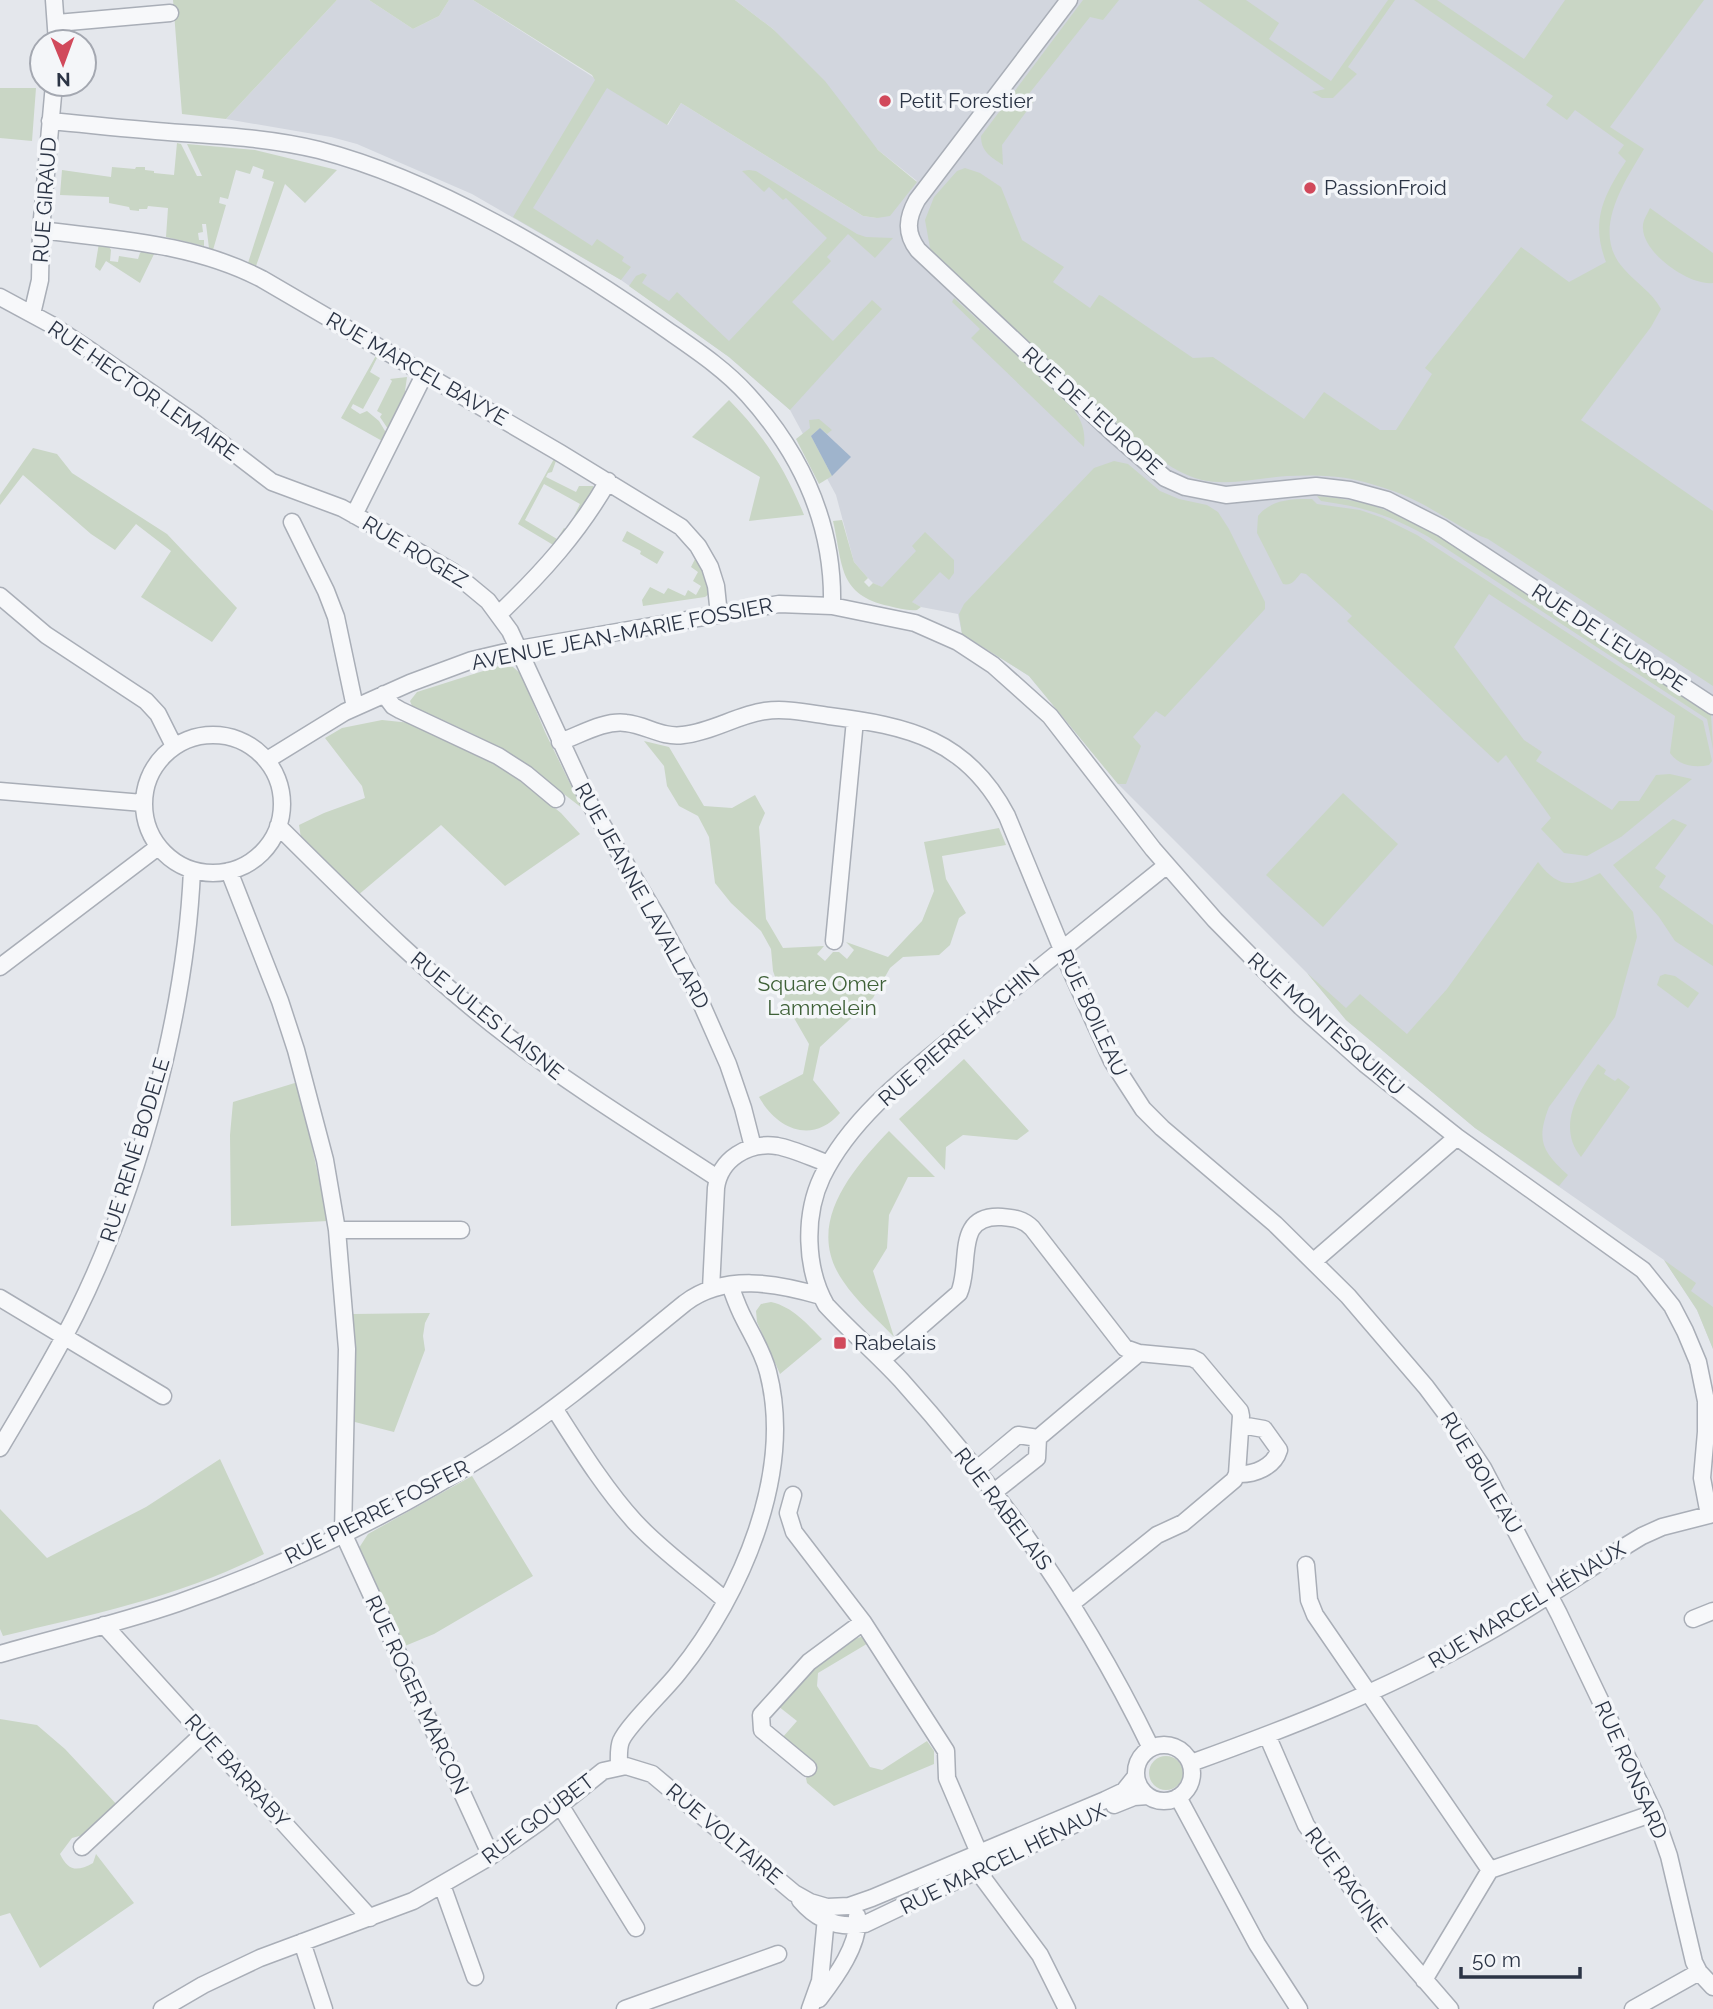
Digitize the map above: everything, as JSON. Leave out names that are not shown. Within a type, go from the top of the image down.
[{"type":"street","points":[[54,0],[58,28]]},
{"type":"street","name":"RUE DE L'EUROPE","points":[[1069,0],[917,200],[907,228],[910,239],[918,250],[1113,433],[1165,478],[1185,487],[1210,493],[1239,495],[1316,486],[1367,493],[1396,503],[1442,528],[1713,706]]},
{"type":"street","points":[[58,23],[170,13]]},
{"type":"street","name":"RUE GIRAUD","points":[[32,314],[39,287],[52,98]]},
{"type":"street","points":[[50,121],[254,138],[344,157],[436,193],[584,275],[724,371],[769,421],[802,473],[821,518],[832,565],[832,606]]},
{"type":"street","name":"RUE MARCEL BAVYE","points":[[41,230],[174,247],[229,263],[262,279],[672,520],[687,533],[710,567],[716,586],[719,615]]},
{"type":"street","name":"RUE HECTOR LEMAIRE","points":[[0,297],[56,328],[195,423],[260,474],[284,488]]},
{"type":"street","points":[[354,515],[425,373]]},
{"type":"street","points":[[499,614],[565,547],[608,481]]},
{"type":"street","name":"RUE ROGEZ","points":[[284,488],[354,515],[463,578],[499,614],[519,649]]},
{"type":"street","points":[[292,522],[326,591],[340,632],[355,707]]},
{"type":"street","points":[[0,596],[46,635],[146,701],[158,714],[174,746]]},
{"type":"street","name":"AVENUE JEAN-MARIE FOSSIER","points":[[267,760],[336,716],[462,664],[519,649],[779,604],[832,606]]},
{"type":"street","name":"RUE MONTESQUIEU","points":[[832,606],[897,618],[931,629],[958,642],[993,665],[1050,716],[1167,865],[1215,920],[1301,1007],[1365,1064],[1457,1137],[1633,1261],[1653,1281],[1672,1306],[1692,1347],[1704,1389],[1706,1432],[1702,1478],[1711,1515]]},
{"type":"street","name":"RUE JEANNE LAVALLARD","points":[[519,649],[590,804],[658,918],[690,978],[728,1064],[753,1147]]},
{"type":"street","points":[[384,694],[400,710],[498,756],[526,774],[556,799]]},
{"type":"street","name":"RUE BOILEAU","points":[[560,742],[605,725],[624,722],[664,734],[684,735],[766,711],[789,711],[897,727],[921,735],[959,757],[980,777],[1007,816],[1061,949],[1112,1061],[1143,1109],[1266,1216],[1314,1261],[1375,1326],[1453,1423],[1492,1484],[1549,1595]]},
{"type":"street","points":[[834,941],[855,720]]},
{"type":"street","points":[[213,734],[233,737],[252,746],[267,760],[277,778],[282,799],[278,826],[262,852],[242,867],[211,873],[179,865],[158,847],[144,818],[145,787],[160,758],[174,746],[193,737],[213,734]]},
{"type":"street","points":[[0,791],[143,803]]},
{"type":"street","name":"RUE JULES LAISNE","points":[[278,826],[384,931],[486,1020],[582,1091],[717,1178]]},
{"type":"street","points":[[0,967],[158,847]]},
{"type":"street","name":"RUE PIERRE HACHIN","points":[[821,1296],[812,1257],[810,1224],[814,1199],[829,1164],[857,1127],[903,1080],[1167,865]]},
{"type":"street","name":"RUE RENÉ BODELE","points":[[0,1448],[87,1290],[109,1238],[148,1121],[178,993],[187,936],[192,870]]},
{"type":"street","points":[[229,871],[280,1001],[299,1059],[325,1160],[337,1230],[347,1349],[343,1533]]},
{"type":"street","points":[[1314,1261],[1457,1137]]},
{"type":"street","points":[[711,1289],[717,1178],[724,1165],[753,1147],[780,1147],[829,1164]]},
{"type":"street","points":[[882,1360],[960,1293],[970,1231],[979,1222],[995,1217],[1014,1218],[1027,1223],[1121,1343],[1139,1353],[1192,1358],[1198,1361],[1240,1412],[1237,1475],[1234,1480],[1182,1523],[1157,1535],[1071,1604]]},
{"type":"street","points":[[337,1230],[461,1230]]},
{"type":"street","name":"RUE PIERRE FOSFER","points":[[0,1654],[167,1607],[234,1582],[343,1533],[454,1474],[554,1408],[685,1303],[711,1289],[730,1285],[767,1284],[821,1296]]},
{"type":"street","name":"RUE GOUBET","points":[[162,2009],[234,1970],[401,1906],[442,1885],[491,1856],[560,1805],[595,1775],[619,1767],[622,1738],[684,1666],[709,1630],[762,1519],[769,1487],[775,1428],[774,1398],[768,1369],[730,1285]]},
{"type":"street","name":"RUE RABELAIS","points":[[821,1296],[851,1332],[882,1360],[994,1492],[1071,1604],[1106,1661],[1151,1748]]},
{"type":"street","points":[[0,1298],[163,1396]]},
{"type":"street","points":[[994,1492],[1037,1458],[1038,1438],[1139,1353]]},
{"type":"street","points":[[554,1408],[609,1491],[628,1514],[725,1600]]},
{"type":"street","points":[[1237,1475],[1258,1471],[1276,1458],[1279,1450],[1265,1429],[1241,1425]]},
{"type":"street","points":[[976,1469],[1018,1435],[1038,1438]]},
{"type":"street","points":[[793,1495],[788,1513],[794,1532],[863,1622],[946,1751],[947,1778],[974,1861],[1040,1955],[1067,2009]]},
{"type":"street","name":"RUE MARCEL HÉNAUX","points":[[1191,1763],[1368,1694],[1473,1641],[1653,1530],[1711,1515]]},
{"type":"street","name":"RUE ROGER MARCON","points":[[343,1533],[491,1856]]},
{"type":"street","points":[[1306,1565],[1310,1600],[1315,1615],[1490,1870]]},
{"type":"street","name":"RUE RONSARD","points":[[1549,1595],[1654,1813],[1669,1856],[1692,1955],[1699,1972],[1713,1987]]},
{"type":"street","points":[[1693,1619],[1713,1611]]},
{"type":"street","points":[[808,1768],[762,1730],[761,1715],[810,1662],[863,1622]]},
{"type":"street","name":"RUE BARRABY","points":[[104,1625],[370,1918]]},
{"type":"street","points":[[82,1847],[203,1734]]},
{"type":"street","name":"RUE RACINE","points":[[1268,1735],[1306,1825],[1385,1934],[1450,2009]]},
{"type":"street","points":[[1162,1745],[1174,1746],[1184,1753],[1191,1763],[1190,1782],[1178,1797],[1160,1800],[1149,1796],[1140,1787],[1136,1776],[1139,1760],[1151,1748],[1162,1745]]},
{"type":"street","name":"RUE VOLTAIRE","points":[[619,1767],[635,1768],[652,1774],[794,1893],[816,1916],[827,1914]]},
{"type":"street","name":"RUE MARCEL HÉNAUX","points":[[858,1926],[872,1922],[974,1861],[1120,1793],[1136,1776]]},
{"type":"street","name":"RUE MARCEL HÉNAUX","points":[[827,1914],[974,1861],[1121,1801],[1149,1796]]},
{"type":"street","points":[[1178,1797],[1256,1944],[1299,2009]]},
{"type":"street","points":[[560,1805],[636,1928]]},
{"type":"street","points":[[1424,1980],[1490,1870],[1654,1813]]},
{"type":"street","points":[[442,1885],[475,1977]]},
{"type":"street","points":[[810,2009],[827,1989],[853,1945],[858,1926],[854,1905]]},
{"type":"street","points":[[810,2009],[820,1981],[827,1914],[858,1926]]},
{"type":"street","points":[[302,1942],[324,2009]]},
{"type":"street","points":[[625,2009],[778,1954]]},
{"type":"street","points":[[1633,2009],[1699,1972]]},
{"type":"shaded area","points":[[337,0],[369,0],[413,29],[439,16],[449,0],[473,0],[668,125],[681,103],[863,216],[877,218],[917,181],[878,150],[773,29],[735,0],[1713,0],[1713,1349],[1697,1310],[1664,1260],[1475,1128],[1346,1020],[1307,973],[1118,784],[1029,676],[962,634],[958,614],[921,607],[868,578],[854,562],[836,495],[790,410],[729,357],[621,280],[472,194],[357,144],[226,119]]},
{"type":"green space","points":[[173,0],[337,0],[226,119],[182,114]]},
{"type":"green space","points":[[369,0],[449,0],[439,16],[413,29]]},
{"type":"green space","points":[[473,0],[735,0],[773,29],[825,81],[878,150],[917,182],[890,216],[863,216],[681,103],[667,125],[607,88],[533,208],[592,246],[597,239],[624,257],[622,261],[631,267],[621,280],[513,217],[595,80],[592,75]]},
{"type":"green space","points":[[1083,0],[1119,0],[1103,20],[1090,17],[1028,95],[1034,101],[1002,145],[1003,165],[985,150],[981,136]]},
{"type":"green space","points":[[1198,0],[1246,0],[1279,23],[1269,39],[1331,81],[1388,0],[1395,0],[1348,67],[1357,74],[1333,98],[1322,98],[1312,92],[1325,89]]},
{"type":"green space","points":[[1414,0],[1437,0],[1524,59],[1565,0],[1704,0],[1610,127],[1644,149],[1614,208],[1610,239],[1614,255],[1661,309],[1651,327],[1581,420],[1713,511],[1713,686],[1488,539],[1401,494],[1356,480],[1330,476],[1287,476],[1213,482],[1194,478],[1172,467],[1145,449],[940,261],[930,248],[925,220],[934,197],[957,171],[965,168],[980,173],[1001,187],[1022,240],[1064,267],[1053,282],[1090,308],[1099,295],[1102,296],[1193,358],[1213,357],[1304,419],[1324,392],[1380,430],[1396,430],[1432,374],[1425,368],[1521,247],[1569,282],[1606,262],[1601,247],[1599,221],[1611,185],[1626,161],[1618,153],[1624,145],[1575,110],[1567,120],[1546,105],[1553,96]]},
{"type":"green space","points":[[0,88],[28,88],[28,98],[35,98],[32,141],[0,138]]},
{"type":"green space","points":[[177,143],[181,144],[197,176],[202,176],[187,144],[255,150],[337,170],[305,203],[285,184],[256,266],[248,263],[274,182],[262,178],[264,170],[253,166],[250,174],[236,170],[228,199],[220,197],[219,203],[226,205],[213,250],[209,248],[206,224],[202,224],[203,232],[198,233],[199,240],[204,240],[204,246],[166,237],[168,208],[148,206],[147,209],[139,211],[130,210],[129,207],[109,203],[109,197],[60,195],[62,170],[111,177],[112,167],[145,167],[145,170],[154,173],[174,175]]},
{"type":"green space","points":[[742,171],[756,171],[857,234],[893,238],[875,258],[848,234],[827,257],[831,261],[792,302],[833,341],[872,300],[882,309],[790,410],[729,357],[629,286],[636,276],[643,273],[647,275],[642,283],[669,301],[677,292],[729,341],[827,238],[786,198],[783,200],[769,187],[764,192]]},
{"type":"green space","points":[[1650,208],[1713,253],[1713,283],[1703,283],[1681,274],[1651,248],[1645,239],[1643,226]]},
{"type":"green space","points":[[99,243],[107,243],[111,250],[110,261],[118,262],[119,256],[138,259],[140,253],[146,249],[156,250],[140,283],[106,261],[100,271],[95,267]]},
{"type":"green space","points":[[954,298],[1070,404],[1082,424],[1084,447],[971,338],[980,329],[952,302]]},
{"type":"green space","points":[[378,352],[381,353],[381,359],[377,358],[370,372],[380,378],[363,409],[353,404],[351,408],[360,414],[367,411],[379,421],[388,436],[384,442],[341,418]]},
{"type":"green space","points":[[407,377],[405,391],[408,393],[390,432],[380,417],[382,414],[377,411],[392,381],[390,379]]},
{"type":"green space","points":[[729,400],[753,426],[772,453],[804,515],[749,521],[760,477],[692,437]]},
{"type":"green space","points":[[819,419],[832,430],[827,434],[820,428],[811,436],[832,476],[819,484],[796,439],[810,428],[809,420]]},
{"type":"green space","points":[[33,448],[57,454],[72,473],[167,534],[237,608],[212,642],[141,597],[171,551],[136,524],[115,550],[91,534],[23,475],[0,505],[0,495]]},
{"type":"green space","points":[[555,457],[557,458],[552,472],[546,477],[576,492],[579,486],[593,486],[594,492],[577,520],[573,518],[580,504],[544,484],[525,520],[557,539],[564,528],[569,531],[555,546],[518,524]]},
{"type":"green space","points":[[1114,461],[1128,464],[1160,491],[1179,499],[1207,505],[1218,512],[1265,602],[1265,609],[1165,717],[1156,711],[1133,737],[1141,746],[1126,784],[1118,784],[1029,676],[962,634],[959,614],[964,604],[1094,468]]},
{"type":"green space","points":[[1317,496],[1383,509],[1443,539],[1711,714],[1713,749],[1707,719],[1427,536],[1388,517],[1321,501]]},
{"type":"green space","points":[[1312,499],[1317,504],[1360,510],[1417,535],[1703,721],[1712,761],[1709,765],[1698,766],[1678,761],[1670,753],[1675,716],[1489,594],[1454,647],[1524,740],[1542,752],[1536,761],[1612,810],[1619,801],[1639,801],[1656,775],[1670,774],[1692,779],[1621,837],[1587,856],[1564,853],[1541,829],[1551,818],[1506,755],[1498,763],[1347,621],[1352,616],[1306,574],[1301,573],[1291,583],[1283,584],[1257,533],[1258,516],[1276,503]]},
{"type":"green space","points":[[842,520],[854,562],[868,578],[864,582],[869,587],[873,583],[882,587],[916,551],[912,546],[925,532],[954,560],[954,573],[949,580],[940,572],[912,602],[921,607],[917,610],[872,601],[860,594],[846,576],[833,521]]},
{"type":"green space","points":[[627,531],[664,552],[657,564],[622,541]]},
{"type":"green space","points":[[696,557],[704,572],[709,594],[705,597],[643,606],[642,600],[650,587],[664,594],[668,588],[685,596],[688,590],[696,595],[701,586],[693,581],[698,572],[691,567]]},
{"type":"green space","points":[[502,665],[513,667],[521,674],[545,732],[582,808],[534,771],[475,735],[412,706],[410,701],[417,692]]},
{"type":"green space","points":[[382,720],[411,723],[495,760],[561,813],[580,834],[505,886],[441,825],[357,896],[301,838],[299,825],[365,798],[362,786],[325,738],[342,728]]},
{"type":"green space","name":"Square Omer Lammelein","points":[[644,741],[669,747],[704,806],[732,808],[755,795],[765,813],[759,827],[766,919],[783,948],[824,946],[817,954],[825,961],[833,952],[839,952],[847,959],[854,950],[846,942],[888,957],[922,921],[934,891],[924,842],[999,828],[1006,845],[942,856],[946,879],[966,913],[959,918],[950,945],[939,955],[903,957],[890,968],[873,998],[820,1047],[813,1080],[840,1113],[829,1123],[807,1130],[785,1125],[775,1118],[759,1097],[803,1074],[809,1044],[783,999],[773,971],[771,949],[761,931],[731,903],[715,883],[709,837],[698,816],[679,806],[667,786],[664,766]]},
{"type":"green space","points":[[1343,793],[1398,844],[1323,927],[1266,875]]},
{"type":"green space","points":[[1673,819],[1687,825],[1655,868],[1666,876],[1659,887],[1713,925],[1713,966],[1675,941],[1659,917],[1613,865]]},
{"type":"green space","points":[[1538,862],[1553,877],[1566,883],[1581,881],[1600,873],[1633,912],[1637,937],[1615,1017],[1549,1107],[1545,1118],[1542,1137],[1544,1145],[1552,1159],[1568,1175],[1559,1186],[1475,1128],[1346,1020],[1307,973],[1346,1008],[1360,994],[1407,1034],[1447,989]]},
{"type":"green space","points":[[1660,976],[1675,976],[1699,993],[1688,1008],[1657,985]]},
{"type":"green space","points":[[964,1059],[1029,1131],[1017,1140],[963,1135],[946,1147],[945,1170],[899,1119]]},
{"type":"green space","points":[[1598,1064],[1606,1070],[1604,1074],[1615,1081],[1618,1078],[1630,1087],[1581,1157],[1570,1133],[1570,1121],[1578,1097]]},
{"type":"green space","points":[[298,1082],[328,1221],[231,1226],[230,1135],[233,1102]]},
{"type":"green space","points":[[889,1131],[935,1177],[908,1177],[889,1215],[887,1248],[873,1271],[894,1337],[843,1281],[832,1260],[828,1240],[830,1219],[847,1181]]},
{"type":"green space","points":[[1664,1260],[1696,1283],[1691,1291],[1713,1307],[1713,1349],[1697,1310]]},
{"type":"green space","points":[[771,1302],[793,1312],[822,1339],[780,1374],[757,1322],[756,1311],[761,1304]]},
{"type":"green space","points":[[430,1313],[423,1336],[425,1350],[394,1432],[351,1421],[353,1314]]},
{"type":"green space","points":[[220,1459],[264,1554],[233,1569],[169,1593],[3,1636],[0,1629],[0,1509],[47,1558],[146,1507]]},
{"type":"green space","points":[[472,1476],[533,1576],[434,1634],[400,1648],[357,1551],[368,1534]]},
{"type":"green space","points":[[865,1636],[870,1642],[818,1673],[817,1686],[870,1767],[882,1770],[927,1741],[934,1751],[934,1764],[834,1806],[807,1783],[806,1778],[816,1766],[782,1738],[797,1721],[778,1706],[831,1655],[854,1639]]},
{"type":"green space","points":[[0,1719],[37,1725],[65,1749],[119,1807],[86,1838],[83,1835],[72,1838],[60,1854],[66,1864],[78,1869],[93,1863],[96,1854],[134,1903],[40,1968],[10,1913],[0,1916]]},
{"type":"green space","points":[[1166,1756],[1178,1761],[1183,1773],[1178,1785],[1166,1790],[1154,1785],[1149,1773],[1154,1761]]},
{"type":"water","points":[[820,428],[851,457],[832,476],[811,436]]},
{"type":"place","name":"Petit Forestier","points":[[885,101]]},
{"type":"place","name":"PassionFroid","points":[[1310,188]]},
{"type":"place","name":"Rabelais","points":[[840,1343]]}]
